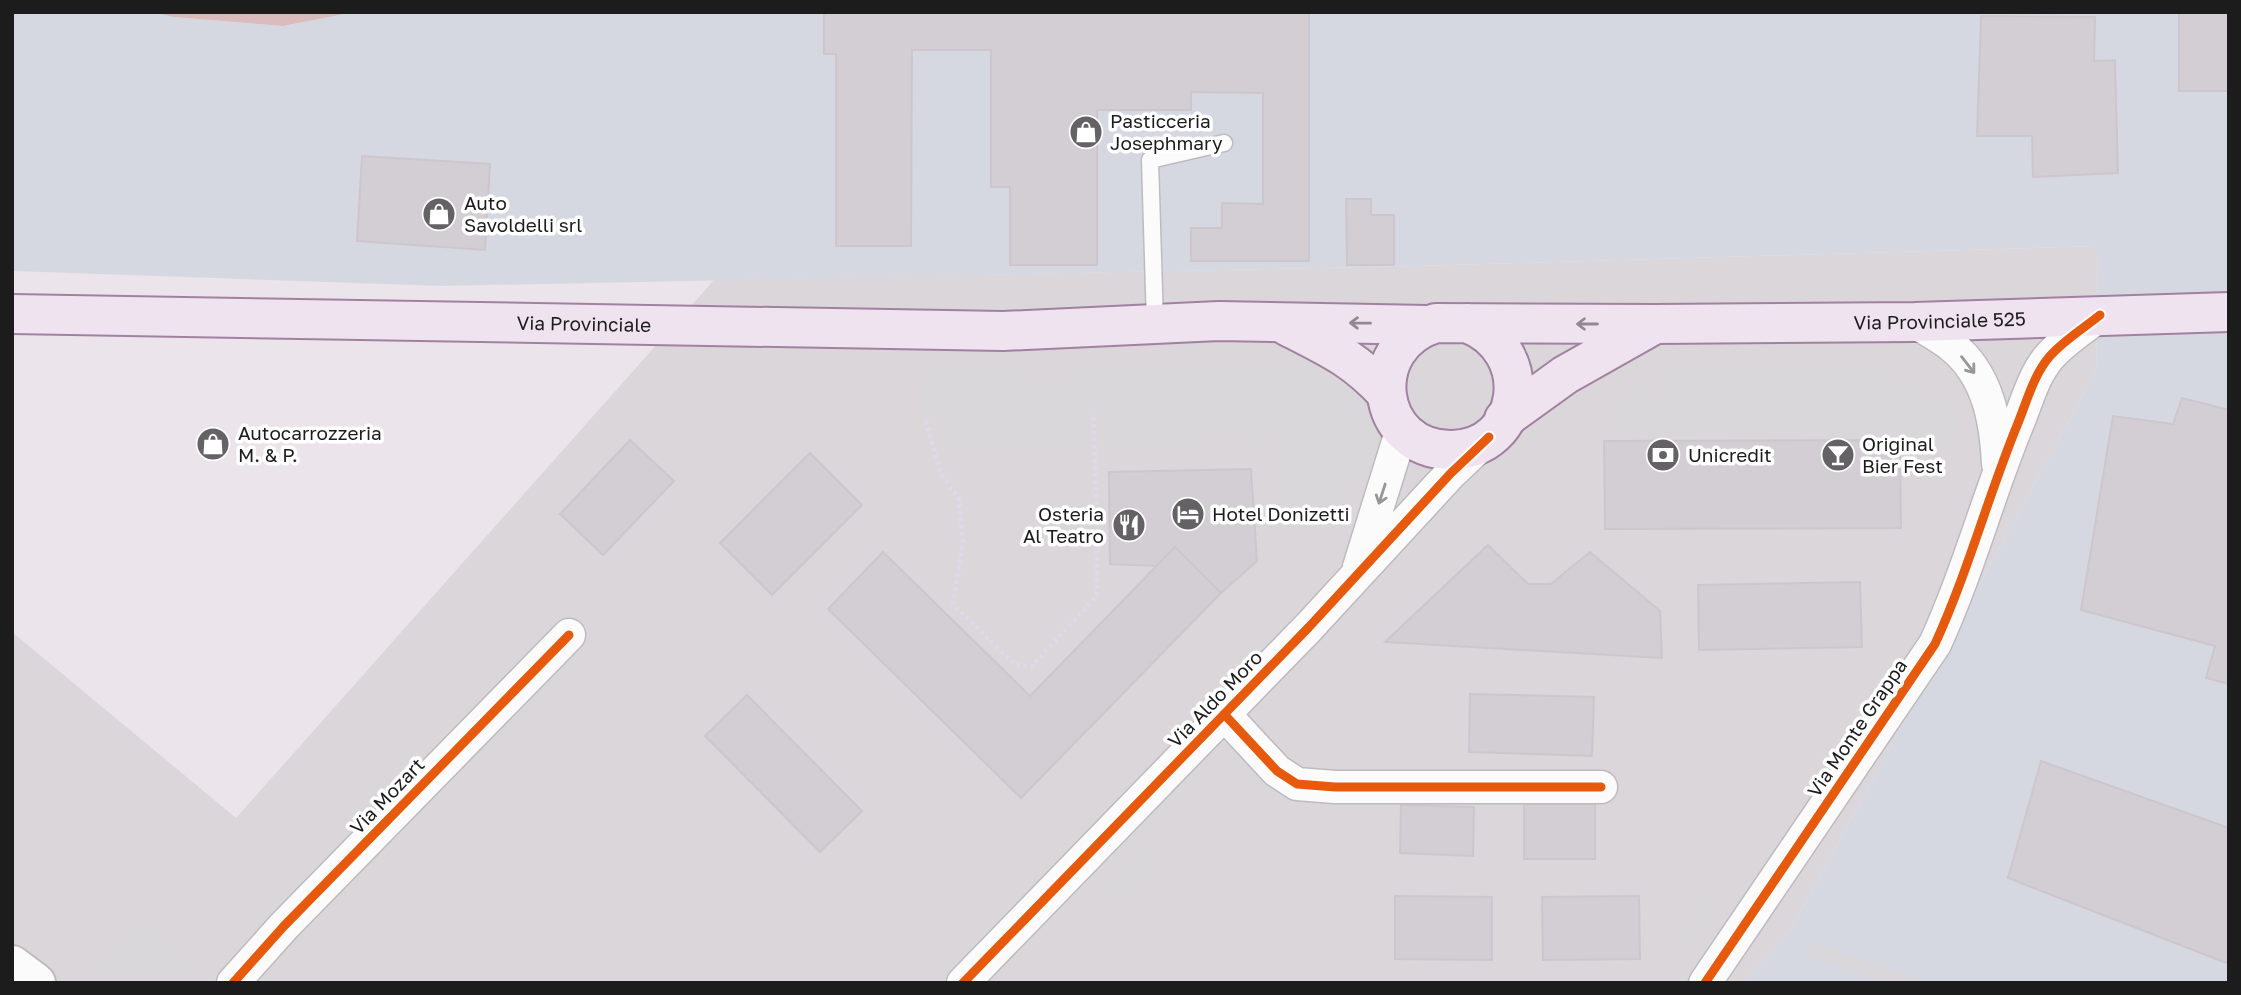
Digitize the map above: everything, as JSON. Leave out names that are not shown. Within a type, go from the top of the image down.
[{"type":"main road","name":"Via Provinciale 525","points":[[1155,324],[1279,321],[1428,325],[1444,321],[1655,324],[1915,322],[2229,312]]},
{"type":"main road","name":"Via Provinciale","points":[[12,314],[1003,331],[1155,324]]},
{"type":"main road","name":"Via Provinciale 525","points":[[1279,321],[1346,356],[1362,368],[1386,393],[1390,409],[1402,429],[1421,443],[1444,450],[1468,448],[1575,369],[1655,324]]},
{"type":"main road","points":[[1467,323],[1494,339],[1511,366],[1514,389],[1511,405],[1497,428]]},
{"type":"main road","points":[[1386,393],[1387,370],[1393,355],[1408,337],[1428,325]]},
{"type":"street","name":"Via Monte Grappa","points":[[1706,983],[1935,644],[1956,598],[1998,473],[2039,372],[2050,356],[2065,342],[2101,316]]},
{"type":"street","points":[[1915,322],[1952,346],[1978,377],[1991,405],[1997,432],[1998,473]]},
{"type":"street","name":"Via Aldo Moro","points":[[963,983],[1497,428]]},
{"type":"street","name":"Via Aldo Moro","points":[[1356,575],[1402,429]]},
{"type":"street","name":"Via Mozart","points":[[233,983],[294,916],[569,635]]},
{"type":"street","points":[[1224,714],[1277,771],[1297,784],[1335,787],[1601,787]]},
{"type":"street","points":[[12,965],[36,983]]},
{"type":"lane","points":[[1155,324],[1150,160],[1224,143]]},
{"type":"path","points":[[926,421],[942,474],[959,499],[963,541],[953,604],[1014,664],[1031,667],[1097,596],[1093,413]]},
{"type":"shaded area","points":[[12,12],[151,12],[173,17],[283,26],[355,12],[2229,12],[2229,983],[1743,983],[1790,931],[2096,371],[2098,246],[1418,266],[442,286],[12,271]]},
{"type":"shaded area","points":[[151,12],[355,12],[283,26],[173,17]]},
{"type":"shaded area","points":[[2098,246],[2096,371],[1790,931],[1743,983],[12,983],[12,632],[236,818],[714,280],[1418,266]]},
{"type":"shaded area","points":[[1896,361],[1904,382],[1951,397],[1963,444],[1900,440],[1604,441],[1602,392],[1651,388],[1666,366]]},
{"type":"shaded area","points":[[1295,362],[1354,385],[1380,435],[1369,469],[1328,519],[1281,518],[1276,444],[924,457],[919,374]]},
{"type":"shaded area","points":[[1181,813],[1193,825],[1115,904],[1103,892]]},
{"type":"shaded area","points":[[1708,891],[1722,900],[1683,958],[1668,949]]},
{"type":"shaded area","points":[[144,917],[225,983],[90,983],[77,972]]},
{"type":"shaded area","points":[[1812,941],[1925,983],[1883,983],[1807,955]]},
{"type":"building","points":[[824,12],[1309,12],[1309,261],[1191,261],[1191,228],[1222,228],[1222,203],[1263,204],[1263,93],[1191,92],[1191,110],[1097,110],[1097,265],[1010,265],[1010,187],[991,187],[991,50],[912,50],[911,246],[836,246],[836,54],[824,54]]},
{"type":"building","points":[[2179,12],[2229,12],[2229,91],[2179,91]]},
{"type":"building","points":[[1981,16],[2095,17],[2094,61],[2115,60],[2118,173],[2033,177],[2032,136],[1977,136]]},
{"type":"building","points":[[362,156],[490,164],[485,250],[357,241]]},
{"type":"building","points":[[1346,199],[1371,199],[1371,215],[1394,215],[1394,265],[1347,265]]},
{"type":"building","points":[[2182,398],[2229,410],[2229,684],[2206,678],[2215,646],[2081,610],[2113,416],[2173,424]]},
{"type":"building","points":[[630,440],[674,481],[603,555],[560,514]]},
{"type":"building","points":[[1900,440],[1901,528],[1605,529],[1604,441]]},
{"type":"building","points":[[810,453],[862,505],[772,595],[720,543]]},
{"type":"building","points":[[1251,469],[1257,561],[1221,593],[1175,547],[1156,566],[1110,564],[1109,472]]},
{"type":"building","points":[[1488,545],[1528,584],[1551,584],[1590,552],[1660,611],[1662,658],[1385,642]]},
{"type":"building","points":[[1175,547],[1221,593],[1021,798],[828,609],[883,552],[1030,696]]},
{"type":"building","points":[[1860,582],[1862,647],[1699,650],[1698,585]]},
{"type":"building","points":[[1470,694],[1594,697],[1592,756],[1469,752]]},
{"type":"building","points":[[747,695],[862,811],[820,852],[705,736]]},
{"type":"building","points":[[2041,761],[2229,828],[2229,964],[2008,878]]},
{"type":"building","points":[[1524,804],[1595,804],[1595,859],[1524,859]]},
{"type":"building","points":[[1401,805],[1474,807],[1473,856],[1400,853]]},
{"type":"building","points":[[1395,896],[1492,897],[1492,960],[1395,959]]},
{"type":"building","points":[[1639,896],[1640,959],[1543,960],[1542,897]]},
{"type":"cycle path","points":[[1705,983],[1935,644],[1958,589],[2035,379],[2056,350],[2100,315]]},
{"type":"cycle path","points":[[963,983],[1309,627],[1451,473],[1489,437]]},
{"type":"cycle path","points":[[233,983],[284,926],[569,635]]},
{"type":"cycle path","points":[[1224,714],[1277,771],[1297,784],[1335,787],[1601,787]]},
{"type":"place","name":"Pasticceria Josephmary","points":[[1086,132]]},
{"type":"place","name":"Auto Savoldelli srl","points":[[439,214]]},
{"type":"place","name":"Autocarrozzeria M. & P.","points":[[213,444]]},
{"type":"place","name":"Unicredit","points":[[1663,455]]},
{"type":"place","name":"Original Bier Fest","points":[[1838,455]]},
{"type":"place","name":"Hotel Donizetti","points":[[1188,514]]},
{"type":"place","name":"Osteria Al Teatro","points":[[1129,525]]}]
